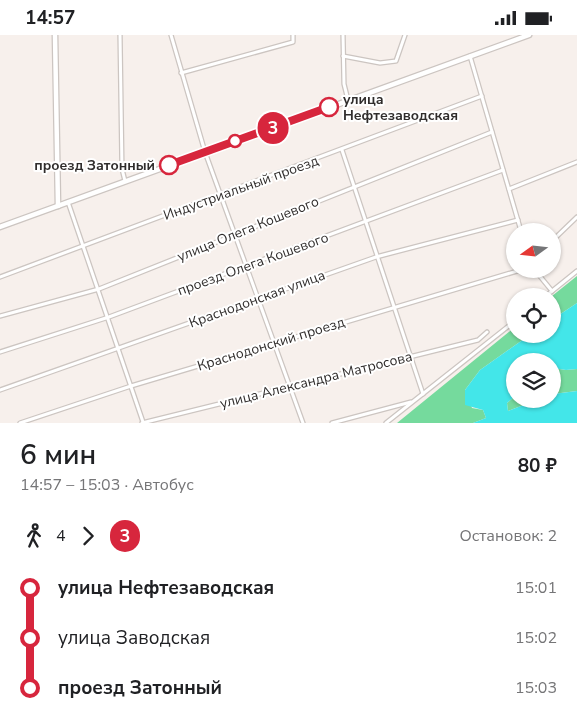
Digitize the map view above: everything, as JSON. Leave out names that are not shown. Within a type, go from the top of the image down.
[{"type":"main road","points":[[55,35],[58,206]]},
{"type":"main road","points":[[0,227],[529,35]]},
{"type":"street","points":[[120,35],[122,169],[125,181]]},
{"type":"street","points":[[171,35],[205,152],[303,423]]},
{"type":"street","points":[[181,73],[293,42],[293,35]]},
{"type":"street","points":[[343,35],[344,83],[348,100]]},
{"type":"street","points":[[343,56],[380,63],[396,61],[405,35]]},
{"type":"street","points":[[470,56],[518,221]]},
{"type":"street","name":"Индустриальный проезд","points":[[0,277],[482,97]]},
{"type":"street","name":"улица Олега Кошевого","points":[[0,316],[99,289],[492,132]]},
{"type":"street","points":[[342,150],[423,394]]},
{"type":"street","points":[[509,189],[577,163]]},
{"type":"street","name":"проезд Олега Кошевого","points":[[0,352],[109,317],[248,267],[504,170]]},
{"type":"street","points":[[68,202],[109,317],[143,423]]},
{"type":"street","points":[[561,232],[577,217]]},
{"type":"street","name":"Краснодонская улица","points":[[0,390],[376,257],[518,221]]},
{"type":"street","points":[[556,288],[577,271]]},
{"type":"street","name":"Краснодонский проезд","points":[[20,423],[131,386],[506,274]]},
{"type":"street","points":[[541,278],[550,288]]},
{"type":"street","points":[[386,423],[506,328]]},
{"type":"street","name":"улица Александра Матросова","points":[[143,423],[410,358],[478,340],[487,332]]},
{"type":"street","points":[[332,423],[413,402]]},
{"type":"green space","points":[[577,276],[577,303],[561,314],[561,289]]},
{"type":"green space","points":[[506,334],[506,343],[518,343],[480,370],[465,390],[472,408],[483,410],[486,418],[473,423],[397,423]]},
{"type":"green space","points":[[561,369],[577,369],[577,391],[561,393]]},
{"type":"water","points":[[577,303],[577,369],[561,369],[561,353],[506,353],[506,408],[508,411],[516,408],[561,408],[561,393],[577,391],[577,423],[473,423],[486,418],[483,410],[465,405],[465,390],[480,370],[518,343],[561,343],[561,314]]},
{"type":"bus line","name":"3","points":[[169,165],[329,107]]},
{"type":"place","name":"улица Нефтезаводская","points":[[329,107]]},
{"type":"place","name":"проезд Затонный","points":[[169,165]]}]
